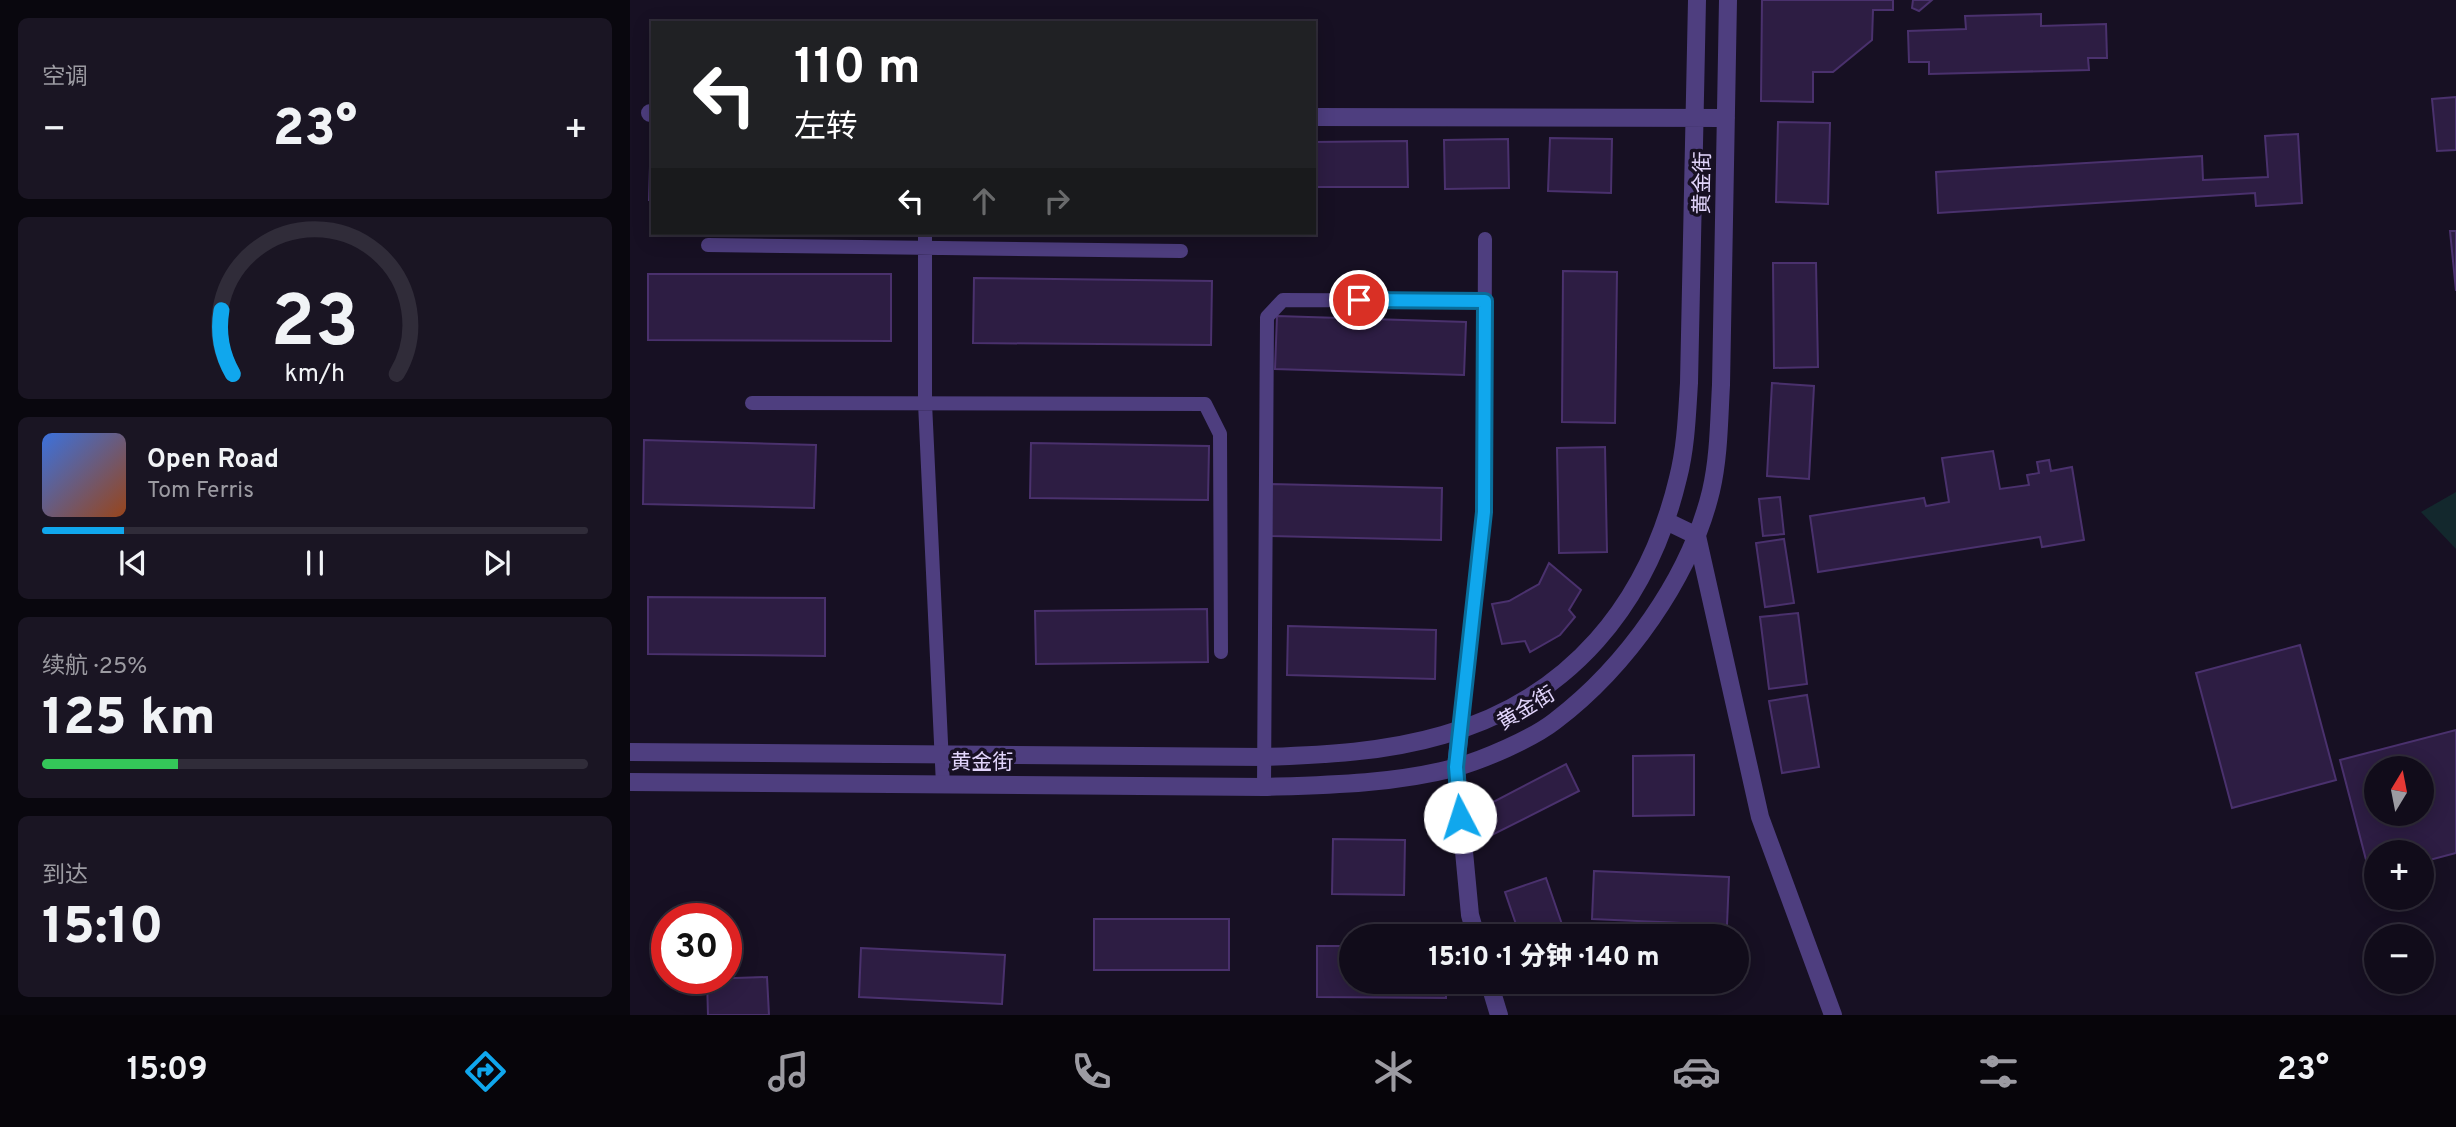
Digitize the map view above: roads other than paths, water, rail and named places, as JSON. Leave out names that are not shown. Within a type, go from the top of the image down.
[{"type":"street","name":"黄金街","points":[[630,752],[1264,757],[1326,755],[1385,748],[1444,735],[1498,715],[1544,689],[1580,660],[1618,615],[1647,566],[1666,521],[1679,476],[1686,434],[1697,0]]},
{"type":"street","name":"黄金街","points":[[630,782],[1264,787],[1333,785],[1383,780],[1456,767],[1508,747],[1553,723],[1596,686],[1637,638],[1671,587],[1697,536],[1711,490],[1718,442],[1728,0]]},
{"type":"street","points":[[1316,117],[1726,118]]},
{"type":"street","points":[[1666,521],[1697,536],[1760,817],[1833,1015]]},
{"type":"street","points":[[1461,729],[1456,767],[1473,924]]},
{"type":"street","points":[[1493,994],[1499,1015]]},
{"type":"lane","points":[[1461,729],[1484,512],[1485,239]]},
{"type":"lane","points":[[708,245],[925,240],[1181,251]]},
{"type":"lane","points":[[925,240],[925,403],[943,785]]},
{"type":"lane","points":[[1264,787],[1267,317],[1283,300],[1485,301]]},
{"type":"lane","points":[[752,403],[1205,404],[1220,434],[1221,652]]}]
